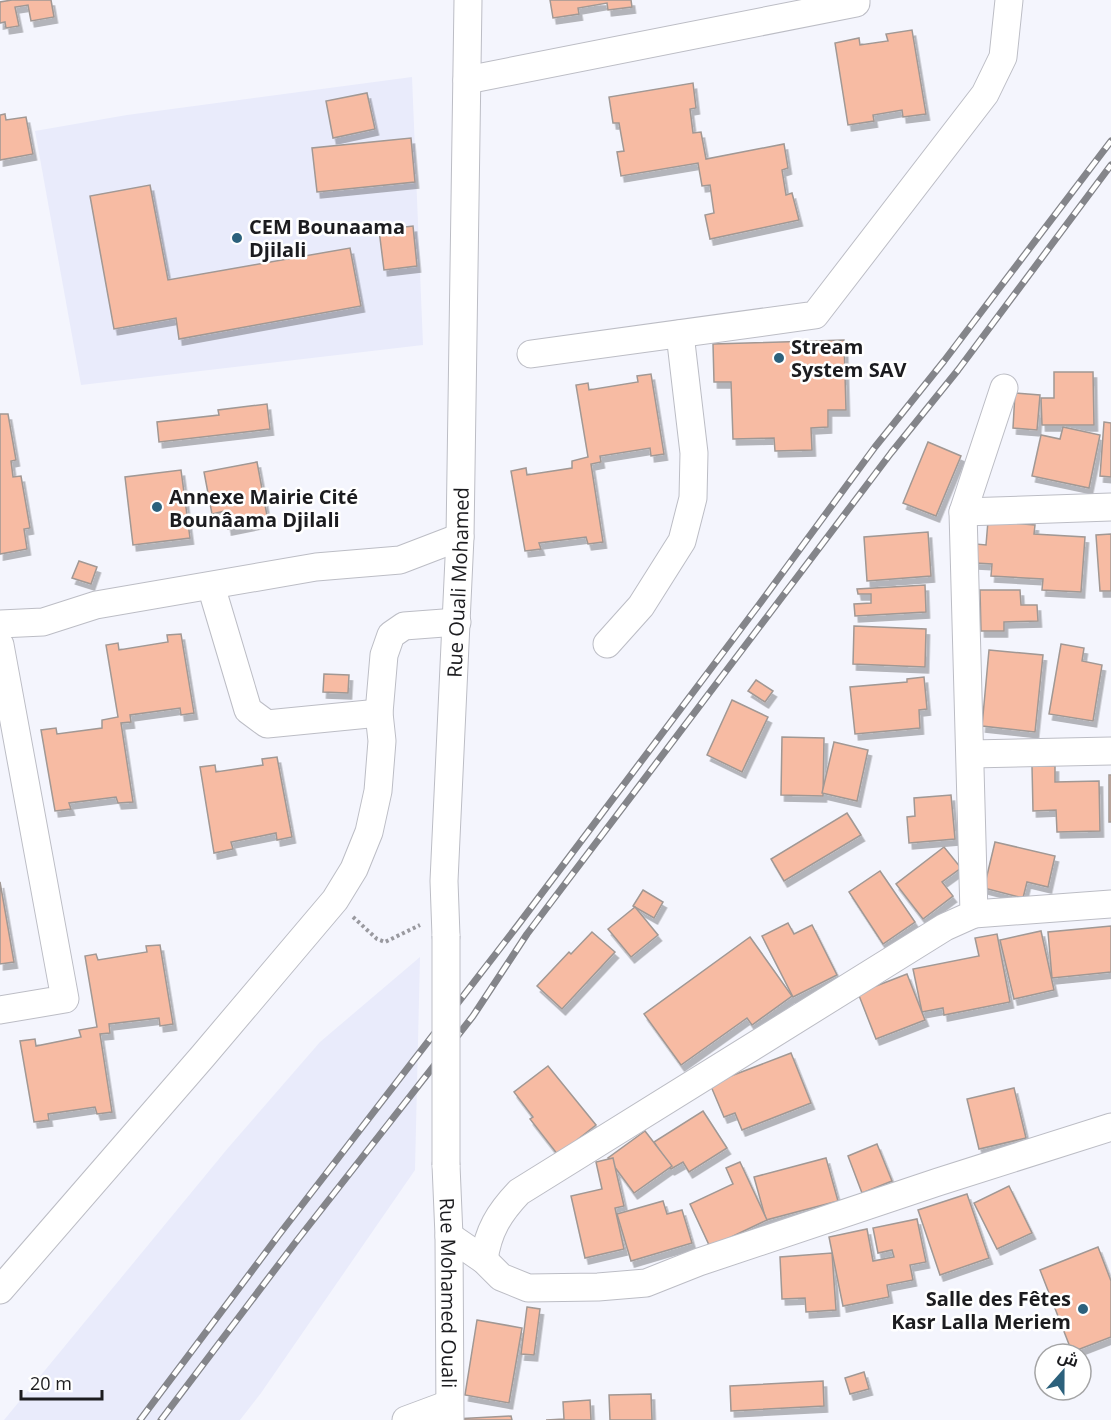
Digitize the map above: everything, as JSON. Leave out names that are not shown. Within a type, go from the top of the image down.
[{"type":"street","name":"Rue Ouali Mohamed","points":[[446,1165],[447,936],[444,882],[460,537],[468,0]]},
{"type":"street","points":[[467,80],[856,3],[856,0]]},
{"type":"street","points":[[531,354],[815,315],[985,94],[1003,57],[1009,0]]},
{"type":"street","points":[[607,644],[641,606],[682,542],[693,498],[694,453],[680,334]]},
{"type":"street","points":[[974,914],[963,512],[1004,388]]},
{"type":"street","points":[[963,512],[1111,507]]},
{"type":"street","points":[[0,624],[43,622],[96,605],[316,567],[400,560],[460,537]]},
{"type":"street","points":[[211,586],[248,711],[267,724],[379,713]]},
{"type":"street","points":[[2,1285],[218,1039],[335,900],[354,869],[369,832],[378,791],[382,741],[379,713],[384,656],[391,635],[404,626],[457,622]]},
{"type":"street","points":[[0,645],[64,999],[0,1010]]},
{"type":"street","points":[[971,754],[1111,751]]},
{"type":"street","points":[[484,1260],[492,1230],[502,1210],[519,1192],[945,927],[974,914],[1111,904]]},
{"type":"street","points":[[449,1236],[484,1260],[501,1276],[528,1288],[598,1287],[645,1283],[699,1262],[872,1204],[1111,1127]]},
{"type":"street","name":"Rue Mohamed Ouali","points":[[446,1165],[449,1236],[450,1412]]},
{"type":"street","points":[[406,1420],[450,1412]]},
{"type":"path","points":[[335,900],[376,939],[385,942],[423,923]]},
{"type":"shaded area","name":"CEM Bounaama Djilali","points":[[412,77],[423,345],[81,385],[35,131],[127,115]]},
{"type":"shaded area","points":[[420,957],[415,1170],[240,1420],[4,1420],[228,1148],[320,1042]]},
{"type":"building","points":[[51,0],[54,17],[31,21],[28,5],[15,7],[19,26],[6,28],[5,22],[0,23],[0,2]]},
{"type":"building","points":[[550,0],[631,0],[632,7],[608,10],[607,3],[578,8],[579,14],[553,18]]},
{"type":"building","points":[[912,30],[926,114],[903,117],[902,110],[873,115],[874,121],[848,125],[835,43],[859,38],[860,45],[888,41],[886,34]]},
{"type":"building","points":[[693,83],[696,108],[690,109],[693,133],[701,132],[706,159],[784,144],[788,168],[782,170],[786,195],[792,193],[799,220],[710,239],[705,215],[714,213],[710,185],[702,186],[698,163],[621,176],[617,152],[624,151],[619,123],[613,123],[609,97]]},
{"type":"building","points":[[367,93],[375,129],[333,138],[326,101]]},
{"type":"building","points":[[5,114],[6,120],[26,117],[33,154],[0,160],[0,115]]},
{"type":"building","points":[[411,138],[415,182],[317,192],[312,148]]},
{"type":"building","points":[[150,185],[168,280],[350,248],[361,306],[179,339],[176,318],[114,329],[90,196]]},
{"type":"building","points":[[413,226],[417,266],[384,270],[379,230]]},
{"type":"building","points":[[844,340],[846,410],[828,410],[828,427],[811,428],[812,450],[775,451],[774,438],[733,439],[731,382],[714,382],[713,344]]},
{"type":"building","points":[[1054,372],[1093,372],[1094,425],[1042,425],[1041,398],[1054,398]]},
{"type":"building","points":[[651,374],[664,454],[651,456],[650,448],[600,456],[601,462],[591,464],[603,542],[588,544],[586,537],[539,543],[541,549],[525,551],[511,471],[526,468],[527,475],[572,468],[572,461],[588,457],[576,385],[588,383],[589,390],[638,382],[637,376]]},
{"type":"building","points":[[1015,393],[1040,395],[1037,430],[1013,428]]},
{"type":"building","points":[[267,404],[270,429],[159,442],[157,422],[219,415],[218,410]]},
{"type":"building","points":[[0,414],[8,414],[16,460],[11,461],[13,477],[21,476],[30,528],[24,529],[27,549],[0,554]]},
{"type":"building","points":[[1104,422],[1111,423],[1111,477],[1100,476]]},
{"type":"building","points":[[1063,427],[1100,435],[1089,488],[1032,476],[1041,435],[1060,439]]},
{"type":"building","points":[[928,442],[961,456],[936,516],[903,503]]},
{"type":"building","points":[[257,462],[268,521],[228,529],[225,511],[212,514],[204,472]]},
{"type":"building","name":"Annexe Mairie Cité Bounâama Djilali","points":[[181,470],[190,538],[133,545],[125,477]]},
{"type":"building","points":[[988,521],[1035,525],[1034,534],[1085,537],[1081,592],[1042,590],[1043,579],[991,576],[992,564],[975,563],[976,544],[986,545]]},
{"type":"building","points":[[928,532],[931,576],[867,581],[864,537]]},
{"type":"building","points":[[1111,534],[1111,591],[1100,591],[1096,535]]},
{"type":"building","points":[[79,561],[97,567],[91,584],[72,578]]},
{"type":"building","points":[[925,585],[926,612],[855,616],[854,604],[871,603],[871,594],[858,594],[857,589]]},
{"type":"building","points":[[980,590],[1020,590],[1021,605],[1037,605],[1038,621],[1004,622],[1004,631],[981,631]]},
{"type":"building","points":[[854,626],[926,629],[925,667],[853,664]]},
{"type":"building","points":[[181,634],[194,713],[181,715],[180,708],[130,715],[131,722],[121,723],[133,802],[118,803],[116,797],[69,803],[71,809],[55,811],[41,730],[56,728],[57,734],[102,728],[102,720],[118,717],[106,645],[118,643],[119,650],[168,642],[167,635]]},
{"type":"building","points":[[1061,644],[1084,648],[1082,661],[1102,665],[1093,721],[1049,714]]},
{"type":"building","points":[[989,650],[1043,655],[1035,732],[982,726]]},
{"type":"building","points":[[324,674],[349,675],[348,693],[323,692]]},
{"type":"building","points":[[924,677],[927,709],[919,710],[920,728],[855,734],[850,687],[907,682],[907,679]]},
{"type":"building","points":[[756,680],[773,691],[765,702],[748,691]]},
{"type":"building","points":[[732,700],[768,717],[742,772],[707,755]]},
{"type":"building","points":[[782,737],[824,738],[823,796],[781,795]]},
{"type":"building","points":[[834,742],[868,750],[857,801],[822,793]]},
{"type":"building","points":[[277,757],[292,837],[277,840],[276,833],[231,842],[233,849],[214,853],[200,767],[215,765],[216,772],[263,765],[262,759]]},
{"type":"building","points":[[1032,766],[1055,766],[1055,782],[1099,781],[1100,831],[1057,832],[1056,810],[1033,811]]},
{"type":"building","points":[[1109,775],[1111,775],[1111,822],[1109,822]]},
{"type":"building","points":[[951,795],[955,839],[909,843],[907,817],[915,816],[914,798]]},
{"type":"building","points":[[847,813],[861,835],[784,881],[771,859]]},
{"type":"building","points":[[995,842],[1055,856],[1048,887],[1027,882],[1023,898],[984,888]]},
{"type":"building","points":[[944,847],[961,868],[942,882],[953,896],[923,919],[896,884]]},
{"type":"building","points":[[880,871],[915,922],[883,944],[849,892]]},
{"type":"building","points":[[0,882],[14,962],[0,964]]},
{"type":"building","points":[[643,890],[663,902],[654,918],[633,906]]},
{"type":"building","points":[[635,907],[658,935],[631,957],[608,929]]},
{"type":"building","points":[[788,923],[794,934],[812,925],[837,975],[793,997],[762,936]]},
{"type":"building","points":[[1111,926],[1111,972],[1052,978],[1048,932]]},
{"type":"building","points":[[1041,931],[1054,990],[1014,999],[1000,940]]},
{"type":"building","points":[[592,932],[615,952],[562,1009],[537,986],[569,952],[571,954]]},
{"type":"building","points":[[997,934],[1010,1002],[944,1015],[943,1008],[922,1012],[913,969],[979,956],[975,938]]},
{"type":"building","points":[[750,937],[792,996],[752,1025],[747,1018],[681,1065],[644,1014]]},
{"type":"building","points":[[160,945],[173,1024],[160,1026],[159,1018],[109,1024],[110,1033],[100,1034],[112,1112],[97,1114],[95,1107],[48,1114],[49,1120],[34,1122],[20,1041],[35,1039],[36,1046],[81,1037],[79,1030],[97,1027],[85,956],[96,954],[98,960],[147,952],[146,946]]},
{"type":"building","points":[[907,974],[925,1020],[876,1039],[858,993]]},
{"type":"building","points":[[791,1053],[811,1103],[742,1130],[735,1113],[724,1117],[710,1084]]},
{"type":"building","points":[[548,1066],[596,1125],[558,1155],[530,1119],[533,1117],[514,1092]]},
{"type":"building","points":[[1014,1088],[1026,1138],[979,1149],[967,1099]]},
{"type":"building","points":[[703,1111],[727,1148],[689,1172],[683,1162],[671,1169],[654,1142]]},
{"type":"building","points":[[645,1131],[672,1166],[634,1193],[608,1158]]},
{"type":"building","points":[[877,1144],[892,1181],[862,1193],[848,1156]]},
{"type":"building","points":[[613,1158],[624,1206],[615,1208],[624,1249],[585,1258],[571,1196],[602,1189],[596,1162]]},
{"type":"building","points":[[826,1158],[838,1201],[766,1220],[754,1177]]},
{"type":"building","points":[[740,1162],[767,1220],[710,1247],[690,1204],[733,1184],[726,1168]]},
{"type":"building","points":[[1009,1186],[1032,1233],[997,1249],[974,1203]]},
{"type":"building","points":[[967,1194],[989,1258],[940,1275],[918,1210]]},
{"type":"building","points":[[663,1201],[667,1214],[682,1210],[692,1243],[631,1261],[617,1214]]},
{"type":"building","points":[[917,1219],[926,1262],[910,1265],[913,1280],[887,1285],[889,1297],[843,1306],[829,1237],[867,1229],[873,1261],[894,1257],[892,1250],[878,1253],[873,1228]]},
{"type":"building","name":"Salle des Fêtes Kasr Lalla Meriem","points":[[1098,1247],[1111,1281],[1111,1337],[1093,1344],[1093,1342],[1068,1342],[1040,1270]]},
{"type":"building","points":[[832,1253],[836,1310],[806,1312],[805,1298],[782,1299],[780,1257]]},
{"type":"building","points":[[527,1307],[540,1309],[534,1355],[521,1354]]},
{"type":"building","points":[[477,1320],[522,1328],[509,1403],[465,1395]]},
{"type":"building","points":[[864,1372],[869,1389],[850,1394],[845,1378]]},
{"type":"building","points":[[823,1381],[824,1406],[731,1411],[730,1386]]},
{"type":"building","points":[[651,1394],[652,1420],[610,1420],[609,1395]]},
{"type":"building","points":[[590,1400],[591,1420],[546,1420],[564,1419],[563,1402]]},
{"type":"building","points":[[511,1416],[512,1420],[454,1420],[454,1419]]},
{"type":"railway","points":[[140,1420],[278,1236],[518,925],[875,447],[944,361],[1111,141]]},
{"type":"railway","points":[[161,1420],[295,1243],[473,1016],[527,934],[891,453],[958,370],[1111,165]]},
{"type":"place","name":"CEM Bounaama Djilali","points":[[237,238]]},
{"type":"place","name":"Stream System SAV","points":[[779,358]]},
{"type":"place","name":"Annexe Mairie Cité Bounâama Djilali","points":[[157,507]]},
{"type":"place","name":"Salle des Fêtes Kasr Lalla Meriem","points":[[1083,1309]]}]
